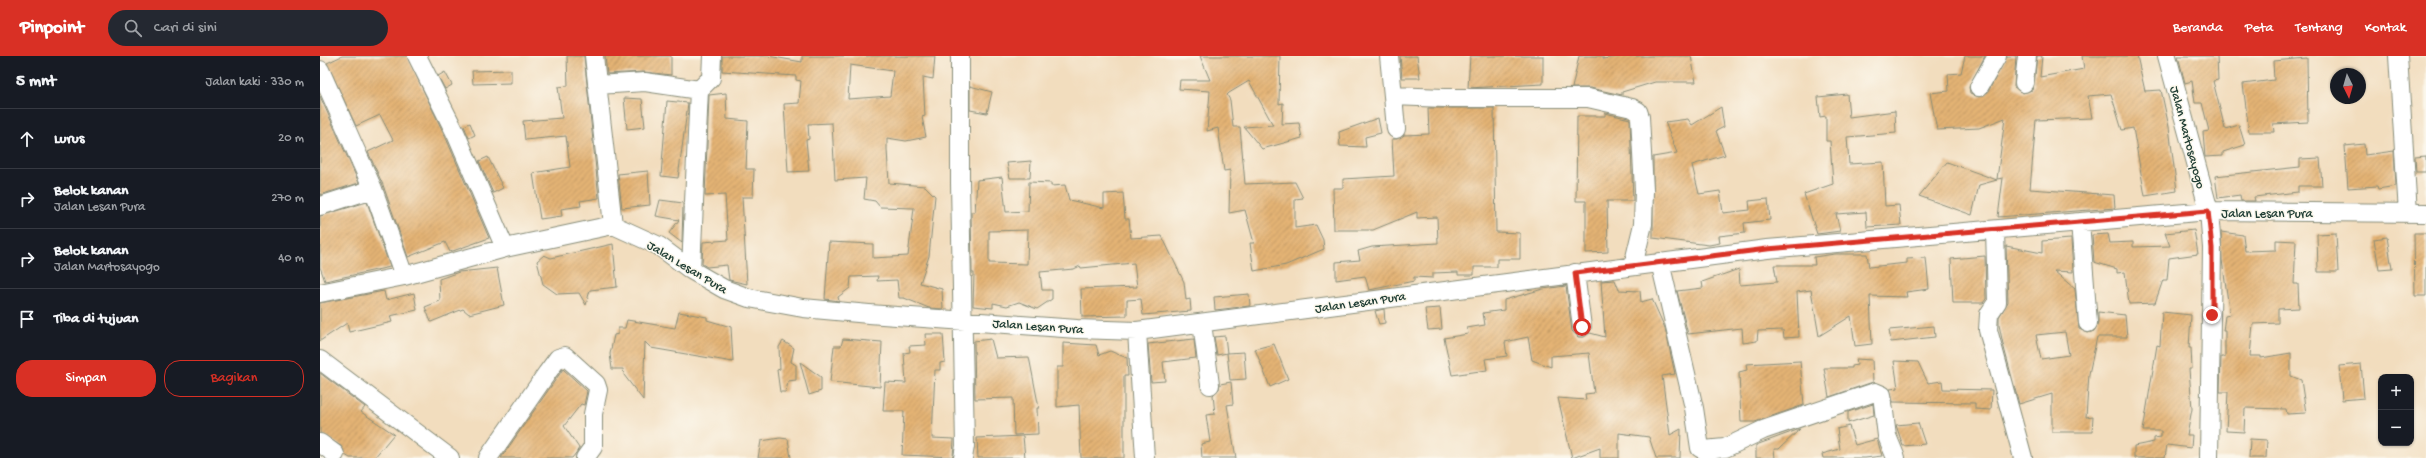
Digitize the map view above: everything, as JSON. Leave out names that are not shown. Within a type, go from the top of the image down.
[{"type":"street","points":[[417,56],[456,134],[505,248]]},
{"type":"street","points":[[320,294],[404,276],[505,248],[614,225],[594,56]]},
{"type":"street","points":[[691,270],[699,90],[711,78],[712,56]]},
{"type":"street","points":[[960,56],[965,446],[963,458]]},
{"type":"street","points":[[1389,56],[1396,129]]},
{"type":"street","points":[[1979,87],[1998,56]]},
{"type":"street","points":[[2024,83],[2027,56]]},
{"type":"street","name":"Jalan Martosayogo","points":[[2167,56],[2208,211],[2212,248],[2209,458]]},
{"type":"street","points":[[2398,56],[2408,213]]},
{"type":"street","points":[[320,70],[373,189],[404,276]]},
{"type":"street","points":[[597,85],[645,82],[699,90]]},
{"type":"street","points":[[1393,96],[1444,98],[1588,98],[1632,108],[1638,111],[1644,197],[1643,224],[1633,266]]},
{"type":"street","points":[[320,206],[373,189]]},
{"type":"street","name":"Jalan Lesan Pura","points":[[614,225],[659,246],[691,270],[724,289],[748,298],[803,308],[1077,328],[1137,330],[1767,249],[2208,211],[2426,213]]},
{"type":"street","points":[[2080,222],[2088,323]]},
{"type":"street","points":[[1995,230],[1997,302],[1989,314],[1988,330],[2023,458]]},
{"type":"street","points":[[1660,262],[1694,408],[1700,448],[1704,450],[1725,448],[1763,430],[1875,392],[1882,395],[1887,436],[1896,458]]},
{"type":"street","points":[[1575,273],[1582,327]]},
{"type":"street","points":[[1202,322],[1210,386]]},
{"type":"street","points":[[1137,330],[1145,458]]},
{"type":"street","points":[[488,458],[558,358],[565,356],[596,384],[598,390],[593,414],[593,447],[585,458]]},
{"type":"street","points":[[320,360],[450,458]]},
{"type":"street","points":[[320,443],[335,454]]},
{"type":"building","points":[[342,56],[407,56],[446,138],[489,238],[450,252],[445,242],[408,257],[383,185],[368,152],[393,140],[380,115],[356,126],[327,63]]},
{"type":"building","points":[[567,56],[584,56],[599,198],[580,201],[581,206],[561,209],[562,216],[540,219],[533,173],[570,167],[566,136],[525,140],[523,121],[562,118],[558,87],[568,86]]},
{"type":"building","points":[[605,56],[671,56],[671,75],[644,72],[607,74]]},
{"type":"building","points":[[722,56],[768,56],[802,62],[802,56],[935,56],[933,79],[923,77],[925,116],[922,117],[926,137],[906,141],[887,138],[887,150],[889,183],[925,186],[935,196],[929,256],[920,283],[942,289],[943,309],[929,308],[904,298],[899,298],[897,280],[877,281],[878,276],[851,277],[850,288],[838,297],[839,301],[825,299],[829,242],[873,244],[873,258],[908,256],[914,208],[880,207],[875,201],[864,199],[866,178],[835,180],[832,123],[808,124],[809,139],[806,140],[809,171],[788,172],[784,104],[799,103],[801,81],[796,80],[796,76],[722,71]],"holes":[[[850,65],[893,71],[890,96],[848,99]]]},
{"type":"building","points":[[1200,56],[1280,56],[1279,104],[1283,103],[1282,124],[1299,123],[1302,138],[1262,149],[1244,127],[1273,125],[1249,81],[1229,93],[1227,95],[1230,100],[1233,127],[1240,127],[1245,184],[1295,182],[1303,198],[1295,199],[1295,228],[1316,225],[1323,240],[1324,249],[1286,265],[1254,271],[1250,243],[1254,243],[1245,210],[1229,213],[1230,170],[1224,171],[1218,128],[1207,131],[1210,91],[1179,89],[1180,80],[1210,80]]},
{"type":"building","points":[[1400,56],[1417,56],[1420,78],[1402,78]]},
{"type":"building","points":[[1470,56],[1543,56],[1543,84],[1468,88]]},
{"type":"building","points":[[1579,56],[1603,56],[1603,59],[1624,56],[1691,56],[1696,82],[1655,82],[1622,92],[1622,95],[1590,88],[1572,88]]},
{"type":"building","points":[[1965,56],[1985,56],[1969,87],[1970,93],[1979,97],[1988,92],[2007,56],[2016,56],[2014,87],[2023,93],[2032,90],[2034,85],[2037,56],[2042,56],[2040,77],[2084,69],[2082,56],[2137,56],[2145,91],[2161,90],[2169,127],[2177,191],[2145,196],[2133,128],[2122,130],[2111,94],[2088,96],[2092,118],[2036,120],[2030,189],[2114,195],[2115,208],[1998,217],[2003,178],[1997,179],[2005,118],[1979,128],[1937,130],[1930,93],[1949,91],[1948,74],[1961,73]]},
{"type":"building","points":[[2178,56],[2217,56],[2218,80],[2213,81],[2225,129],[2239,125],[2245,145],[2223,152],[2223,156],[2205,157],[2203,132],[2209,131],[2202,103],[2195,103],[2192,81],[2185,83]]},
{"type":"building","points":[[2307,58],[2308,122],[2273,124],[2274,132],[2249,132],[2243,84],[2274,80],[2273,61]]},
{"type":"building","points":[[511,70],[511,83],[473,84],[472,71]]},
{"type":"building","points":[[445,72],[452,85],[445,89],[438,76]]},
{"type":"building","points":[[970,86],[992,92],[987,113],[970,110]]},
{"type":"building","points":[[726,93],[727,119],[748,121],[746,169],[754,169],[753,197],[742,197],[747,284],[729,280],[727,265],[707,267],[702,264],[703,242],[728,240],[725,195],[705,196],[709,95]]},
{"type":"building","points":[[1847,94],[1849,117],[1895,111],[1896,133],[1847,137],[1849,164],[1883,162],[1885,206],[1899,205],[1901,225],[1867,227],[1866,212],[1836,214],[1840,231],[1817,234],[1804,194],[1833,184],[1830,141],[1826,141],[1826,116],[1820,117],[1818,97]]},
{"type":"building","points":[[320,96],[359,183],[320,195]]},
{"type":"building","points":[[624,98],[642,99],[645,127],[627,129]]},
{"type":"building","points":[[667,101],[688,103],[678,178],[661,176]]},
{"type":"building","points":[[1721,107],[1724,127],[1716,131],[1725,155],[1692,165],[1699,194],[1720,191],[1723,213],[1750,210],[1749,201],[1768,199],[1770,220],[1744,223],[1745,233],[1719,236],[1720,243],[1709,245],[1653,238],[1653,157],[1677,153],[1665,122],[1688,119],[1692,125]]},
{"type":"building","points":[[1428,108],[1494,108],[1496,232],[1520,233],[1520,259],[1497,259],[1497,267],[1474,267],[1474,275],[1458,275],[1458,272],[1433,273],[1433,278],[1414,277],[1414,281],[1369,290],[1365,276],[1336,280],[1336,262],[1360,260],[1358,251],[1372,247],[1438,243],[1437,217],[1417,218],[1417,212],[1373,230],[1334,230],[1333,188],[1343,188],[1343,179],[1394,176],[1392,139],[1397,139],[1404,135],[1429,134]]},
{"type":"building","points":[[1605,113],[1630,119],[1633,201],[1607,201],[1608,252],[1586,253],[1586,201],[1576,201],[1577,116],[1605,116]]},
{"type":"building","points":[[1378,118],[1381,133],[1365,137],[1366,147],[1340,146],[1339,132]]},
{"type":"building","points":[[470,123],[475,135],[469,138],[464,126]]},
{"type":"building","points":[[2364,144],[2365,155],[2394,151],[2396,186],[2378,189],[2377,186],[2348,188],[2345,146]]},
{"type":"building","points":[[2426,156],[2426,172],[2416,172],[2415,157]]},
{"type":"building","points":[[488,157],[503,188],[493,193],[479,161]]},
{"type":"building","points":[[2320,158],[2322,186],[2298,186],[2298,192],[2254,197],[2255,201],[2241,201],[2240,195],[2218,198],[2215,176],[2300,167],[2300,159]]},
{"type":"building","points":[[1031,161],[1030,178],[1010,178],[1007,163]]},
{"type":"building","points":[[1947,162],[1997,180],[1979,185],[1972,215],[1919,196]]},
{"type":"building","points":[[648,171],[650,205],[622,208],[618,174]]},
{"type":"building","points":[[1002,177],[1006,212],[1028,211],[1029,182],[1051,183],[1051,186],[1065,185],[1069,200],[1104,208],[1104,194],[1123,193],[1125,219],[1129,219],[1131,238],[1162,236],[1184,282],[1186,300],[1190,299],[1191,311],[1143,315],[1141,299],[1127,300],[1127,316],[1082,317],[1081,289],[1137,287],[1134,263],[1081,268],[1080,266],[1074,269],[1040,272],[1042,290],[1052,290],[1052,299],[1037,309],[1019,302],[1007,306],[993,303],[993,308],[973,306],[974,273],[972,273],[971,212],[975,212],[977,180]],"holes":[[[1028,230],[1027,264],[989,263],[989,231]]]},
{"type":"building","points":[[660,200],[683,203],[682,243],[669,233],[679,220],[656,216]]},
{"type":"building","points":[[367,202],[390,267],[325,281],[320,267],[320,216]]},
{"type":"building","points":[[2194,230],[2198,254],[2169,258],[2167,280],[2163,280],[2155,303],[2129,304],[2125,272],[2117,273],[2117,269],[2094,262],[2092,235],[2108,234],[2110,243],[2133,242],[2133,247],[2170,246],[2165,233]]},
{"type":"building","points":[[2221,232],[2243,235],[2245,251],[2276,250],[2276,240],[2296,241],[2294,284],[2298,284],[2299,308],[2278,309],[2278,323],[2253,324],[2250,356],[2261,356],[2261,358],[2291,353],[2291,376],[2301,380],[2306,413],[2287,414],[2286,409],[2245,408],[2244,432],[2226,431],[2228,392],[2220,392],[2221,357],[2225,357],[2225,331],[2223,331],[2225,316],[2230,315],[2222,260]]},
{"type":"building","points":[[2336,233],[2338,272],[2318,272],[2317,234]]},
{"type":"building","points":[[2414,233],[2426,233],[2426,296],[2415,296]]},
{"type":"building","points":[[2387,237],[2392,269],[2379,270],[2374,239]]},
{"type":"building","points":[[2071,239],[2073,272],[2054,271],[2075,289],[2079,329],[2088,333],[2094,331],[2098,323],[2098,312],[2125,315],[2127,337],[2097,337],[2089,374],[2086,417],[2093,416],[2092,432],[2052,432],[2052,394],[2019,404],[2003,344],[1999,317],[2008,302],[2006,246],[2042,253],[2042,241]],"holes":[[[2065,332],[2069,355],[2041,359],[2036,335]]]},
{"type":"building","points":[[613,244],[617,287],[590,290],[586,305],[579,293],[557,294],[543,284],[537,261],[544,255],[551,258]]},
{"type":"building","points":[[1835,254],[1867,254],[1869,267],[1907,263],[1907,259],[1926,258],[1929,289],[1906,292],[1907,297],[1870,296],[1872,344],[1855,346],[1851,316],[1819,336],[1811,290],[1797,292],[1799,337],[1784,338],[1783,330],[1758,331],[1757,341],[1743,343],[1742,328],[1688,334],[1677,291],[1703,288],[1702,282],[1739,269],[1740,285],[1777,282],[1774,265],[1815,265],[1814,257]]},
{"type":"building","points":[[1985,256],[1986,299],[1983,303],[1953,303],[1951,259]]},
{"type":"building","points":[[497,268],[504,305],[469,314],[463,309],[431,322],[425,307],[440,301],[439,279],[459,272]]},
{"type":"building","points":[[1615,280],[1619,290],[1640,291],[1641,302],[1652,299],[1665,328],[1675,374],[1662,376],[1670,435],[1681,429],[1680,458],[1656,458],[1649,437],[1619,433],[1619,458],[1600,458],[1600,448],[1572,458],[1558,398],[1586,400],[1585,394],[1594,393],[1589,353],[1551,356],[1551,367],[1532,360],[1528,337],[1505,342],[1507,356],[1485,359],[1487,370],[1452,375],[1444,338],[1468,334],[1467,328],[1485,325],[1483,313],[1504,310],[1504,300],[1543,289],[1566,286],[1572,331],[1578,337],[1584,337],[1590,333],[1605,337],[1601,281]]},
{"type":"building","points":[[384,291],[386,300],[414,293],[417,310],[390,316],[392,322],[349,332],[347,323],[320,341],[320,303]]},
{"type":"building","points":[[1249,294],[1250,306],[1215,310],[1214,297]]},
{"type":"building","points":[[1440,308],[1442,329],[1428,330],[1425,309]]},
{"type":"building","points":[[1384,309],[1385,323],[1379,324],[1375,311]]},
{"type":"building","points":[[679,312],[707,317],[707,320],[731,327],[733,362],[651,348],[645,342],[643,400],[624,375],[623,369],[612,369],[610,354],[614,335],[618,334],[618,328],[625,328],[627,320],[675,328]]},
{"type":"building","points":[[2162,312],[2191,315],[2189,348],[2191,348],[2192,369],[2189,369],[2192,409],[2187,435],[2192,435],[2191,448],[2167,445],[2165,458],[2134,458],[2134,446],[2154,442],[2154,438],[2161,437],[2161,431],[2143,431],[2157,345],[2160,346]]},
{"type":"building","points":[[1934,326],[1935,337],[1891,342],[1889,330]]},
{"type":"building","points":[[925,334],[943,334],[945,362],[940,363],[940,370],[935,370],[932,438],[954,439],[953,457],[902,455],[904,411],[883,411],[885,382],[906,383],[904,353],[910,352],[909,346],[926,345]]},
{"type":"building","points":[[1225,336],[1227,353],[1217,355],[1214,337]]},
{"type":"building","points":[[843,339],[882,342],[880,387],[830,382],[834,346],[841,346]]},
{"type":"building","points":[[991,339],[996,358],[1029,357],[1039,408],[1037,408],[1038,434],[1014,435],[1013,398],[975,399],[974,341]]},
{"type":"building","points":[[1194,339],[1196,358],[1163,362],[1165,381],[1151,382],[1148,344]]},
{"type":"building","points":[[783,341],[794,348],[791,362],[796,365],[796,380],[788,381],[786,392],[780,392],[777,370],[780,369],[779,347]]},
{"type":"building","points":[[1063,343],[1096,345],[1099,355],[1110,351],[1127,358],[1128,376],[1124,376],[1124,458],[1081,458],[1079,405],[1057,407],[1057,367],[1063,367]]},
{"type":"building","points":[[1274,344],[1288,379],[1270,387],[1255,349]]},
{"type":"building","points":[[1244,352],[1246,379],[1230,380],[1227,353]]},
{"type":"building","points":[[1856,359],[1872,360],[1873,382],[1829,397],[1824,368],[1852,368],[1852,366],[1857,365]]},
{"type":"building","points":[[1800,361],[1804,405],[1755,422],[1741,422],[1739,372],[1747,370],[1746,364]]},
{"type":"building","points":[[1894,361],[1918,362],[1928,383],[1942,381],[1943,389],[1992,390],[1991,410],[1975,409],[1975,403],[1893,402],[1890,389],[1898,388]]},
{"type":"building","points":[[800,362],[821,377],[821,391],[809,395]]},
{"type":"building","points":[[2361,364],[2364,398],[2342,400],[2339,366]]},
{"type":"building","points":[[563,369],[587,391],[584,405],[581,404],[564,426],[579,448],[576,453],[572,458],[501,458]]},
{"type":"building","points":[[320,373],[365,407],[361,412],[394,434],[374,458],[350,458],[345,455],[341,446],[320,433]]},
{"type":"building","points":[[1231,382],[1233,404],[1227,405],[1236,458],[1202,458],[1201,444],[1210,442],[1206,415],[1215,414],[1213,395],[1219,389],[1220,384]]},
{"type":"building","points":[[1873,404],[1874,415],[1848,423],[1848,412]]},
{"type":"building","points":[[1918,423],[1925,444],[1903,446],[1896,425]]},
{"type":"building","points":[[1849,426],[1855,445],[1877,439],[1882,456],[1865,458],[1823,458],[1822,454],[1840,449],[1837,429]]},
{"type":"building","points":[[1800,429],[1779,449],[1774,449],[1775,458],[1756,458],[1756,445]]},
{"type":"building","points":[[1023,436],[1025,458],[978,458],[977,438]]},
{"type":"building","points":[[780,438],[788,439],[791,458],[758,458],[761,441]]},
{"type":"building","points":[[2250,439],[2267,440],[2266,458],[2249,458]]},
{"type":"route","points":[[1582,327],[1575,273],[1767,249],[2208,211],[2212,248],[2212,315]]}]
